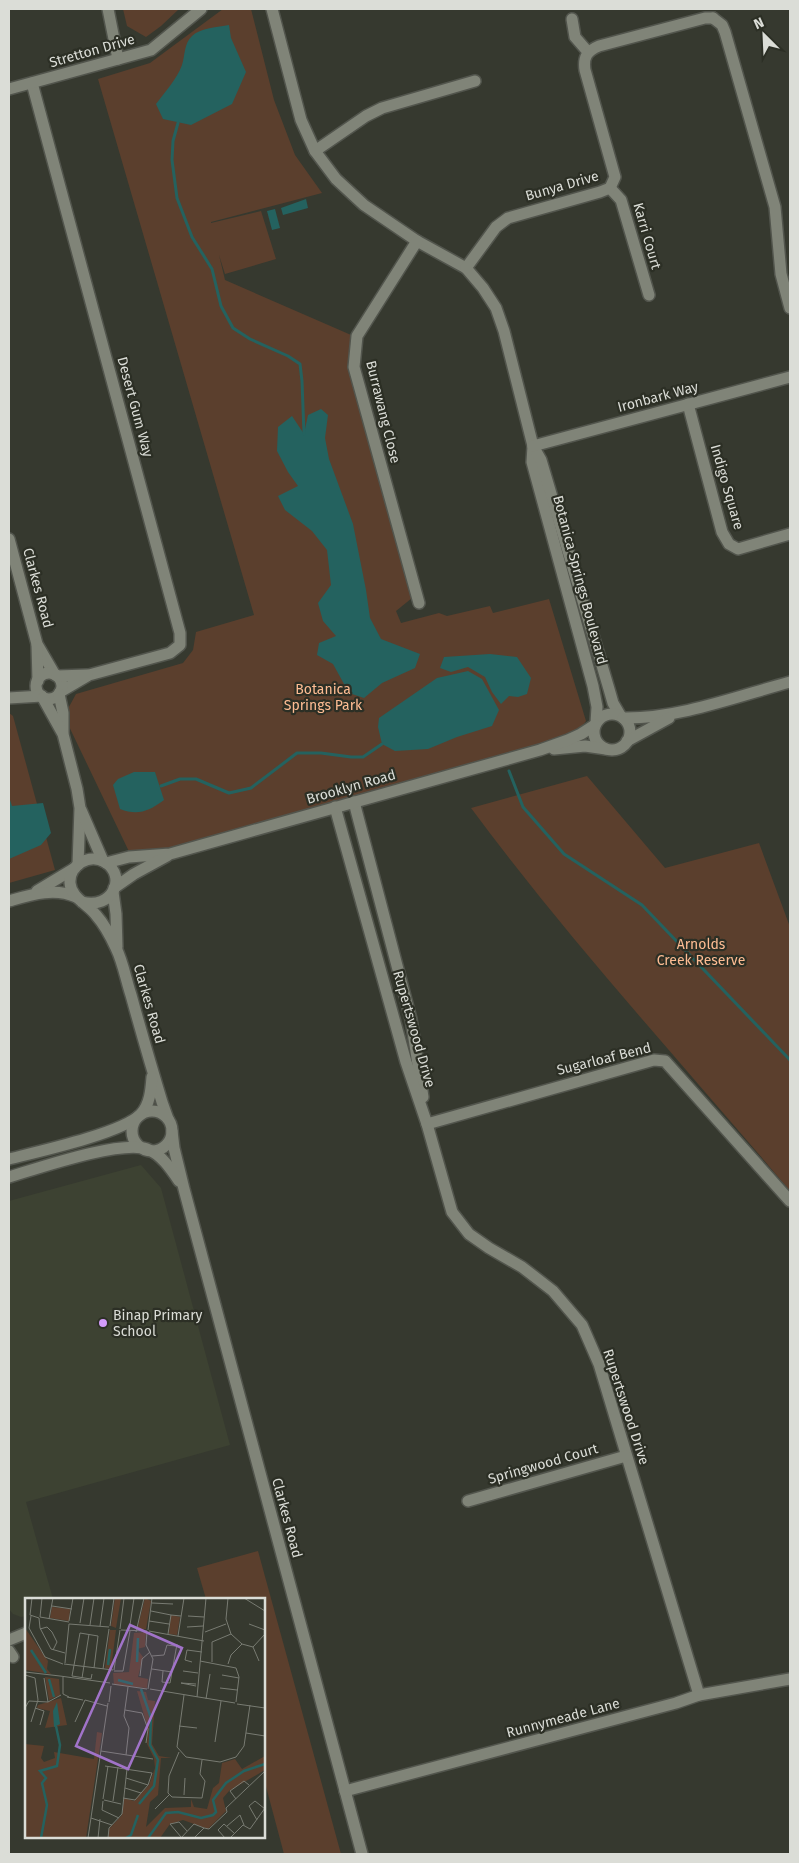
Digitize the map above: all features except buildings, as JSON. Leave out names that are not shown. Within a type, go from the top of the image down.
[{"type":"street","points":[[108,9],[118,59]]},
{"type":"street","name":"Stretton Drive","points":[[9,89],[151,50],[201,9]]},
{"type":"street","name":"Botanica Springs Boulevard","points":[[272,9],[302,120],[315,151],[336,179],[364,205],[417,241],[466,268],[483,288],[496,308],[504,331],[533,446],[541,460],[608,689],[613,703],[622,717]]},
{"type":"street","points":[[572,19],[575,37],[588,52],[599,46],[714,14],[725,32],[775,207],[781,274],[790,308]]},
{"type":"street","name":"Bunya Drive","points":[[466,268],[496,227],[508,218],[610,188],[615,177],[585,70],[584,62],[588,52]]},
{"type":"street","points":[[315,151],[366,116],[382,108],[476,81]]},
{"type":"street","name":"Desert Gum Way","points":[[32,83],[180,633],[180,645],[170,653],[89,675],[56,676]]},
{"type":"street","name":"Karri Court","points":[[610,188],[621,200],[648,295]]},
{"type":"street","name":"Burrawang Close","points":[[417,241],[357,336],[354,367],[419,603]]},
{"type":"street","name":"Ironbark Way","points":[[533,446],[790,377]]},
{"type":"street","name":"Indigo Square","points":[[688,404],[722,532],[729,544],[738,549],[790,534]]},
{"type":"street","name":"Botanica Springs Boulevard","points":[[533,446],[532,462],[593,686],[596,707],[595,724]]},
{"type":"street","name":"Clarkes Road","points":[[9,539],[37,644],[37,682]]},
{"type":"street","name":"Clarkes Road","points":[[37,644],[56,676]]},
{"type":"street","points":[[10,697],[37,682],[43,675],[56,676],[61,682],[63,734],[80,808],[105,862],[114,874],[114,890],[107,899],[100,903],[91,904],[68,893],[31,894]]},
{"type":"street","name":"Desert Gum Way","points":[[60,693],[89,675]]},
{"type":"street","points":[[37,682],[37,690],[63,734]]},
{"type":"street","points":[[682,712],[627,741],[620,748],[604,748],[596,741],[595,724],[604,715],[615,714],[622,717],[642,718],[682,712],[790,682]]},
{"type":"street","points":[[10,697],[42,697],[52,699],[60,693]]},
{"type":"street","points":[[622,717],[629,726],[630,731],[627,741]]},
{"type":"street","name":"Brooklyn Road","points":[[105,862],[129,857],[170,854],[335,808],[540,750],[581,734],[595,724]]},
{"type":"street","name":"Brooklyn Road","points":[[540,750],[585,746],[609,749]]},
{"type":"street","name":"Rupertswood Drive","points":[[354,802],[411,1019],[427,1124]]},
{"type":"street","points":[[79,899],[70,883],[71,875],[76,866],[80,808]]},
{"type":"street","name":"Rupertswood Drive","points":[[335,808],[406,1062],[427,1124],[452,1212],[469,1234],[522,1267],[553,1291],[582,1325],[599,1364],[699,1695]]},
{"type":"street","name":"Brooklyn Road","points":[[114,890],[134,874],[170,854]]},
{"type":"street","points":[[9,900],[47,887],[86,860],[94,859],[105,862]]},
{"type":"street","name":"Clarkes Road","points":[[114,890],[117,948],[172,1131],[184,1189],[362,1854]]},
{"type":"street","name":"Clarkes Road","points":[[79,899],[96,915],[117,948]]},
{"type":"street","points":[[374,943],[389,938]]},
{"type":"street","name":"Sugarloaf Bend","points":[[427,1124],[654,1060],[665,1061],[790,1201]]},
{"type":"street","name":"Clarkes Road","points":[[152,1068],[151,1087],[147,1105],[133,1126],[132,1133],[139,1145],[168,1164],[184,1189]]},
{"type":"street","points":[[9,1160],[104,1133],[120,1127],[145,1112],[155,1111],[164,1114],[168,1119]]},
{"type":"street","points":[[9,1177],[106,1150],[125,1147],[157,1150],[168,1143],[172,1131]]},
{"type":"street","name":"Springwood Court","points":[[468,1501],[626,1456]]},
{"type":"street","points":[[9,1640],[25,1633]]},
{"type":"street","name":"Runnymeade Lane","points":[[345,1791],[676,1703],[699,1695],[790,1679]]},
{"type":"shaded area","name":"Binap Primary School","points":[[141,1165],[161,1188],[230,1445],[26,1502],[53,1598],[25,1598],[25,1616],[21,1617],[13,1614],[9,1609],[9,1201]]},
{"type":"green space","points":[[123,9],[179,9],[146,37],[127,26]]},
{"type":"green space","name":"Botanica Springs Park","points":[[223,9],[251,9],[274,100],[295,155],[322,193],[211,222],[261,211],[276,259],[225,274],[219,255],[225,280],[358,338],[349,369],[412,598],[396,611],[401,623],[439,613],[447,616],[490,606],[493,613],[549,599],[586,721],[575,736],[134,862],[64,716],[76,694],[183,663],[193,650],[196,632],[254,615],[98,79],[150,63]]},
{"type":"green space","points":[[9,713],[13,716],[55,870],[9,883]]},
{"type":"green space","name":"Arnolds Creek Reserve","points":[[587,776],[665,868],[759,843],[790,927],[790,1191],[587,955],[471,808]]},
{"type":"green space","points":[[258,1551],[341,1854],[284,1854],[265,1783],[265,1598],[206,1598],[197,1568]]},
{"type":"water","points":[[229,25],[231,38],[246,72],[232,104],[191,125],[163,119],[156,104],[180,70],[189,39],[195,33]]},
{"type":"water","points":[[306,199],[308,208],[283,215],[281,208]]},
{"type":"water","points":[[275,209],[280,228],[272,230],[267,211]]},
{"type":"water","points":[[321,409],[328,415],[325,438],[329,459],[353,524],[370,618],[381,639],[420,654],[415,668],[382,683],[364,698],[349,693],[333,664],[317,655],[319,643],[336,636],[323,621],[318,603],[331,585],[327,550],[312,531],[285,510],[278,496],[298,486],[277,451],[278,427],[292,416],[304,434],[308,415]]},
{"type":"water","points":[[490,654],[517,657],[531,678],[527,694],[518,697],[509,696],[501,704],[492,692],[485,677],[468,667],[451,672],[440,668],[444,657]]},
{"type":"water","points":[[468,671],[482,679],[499,710],[492,726],[428,749],[395,751],[382,744],[378,727],[379,718],[437,678]]},
{"type":"water","points":[[134,772],[155,772],[164,800],[143,811],[132,812],[120,809],[113,785],[118,779]]},
{"type":"water","points":[[9,797],[12,806],[43,803],[51,833],[41,845],[9,859]]},
{"type":"waterway","points":[[178,123],[173,141],[172,160],[177,198],[192,237],[212,269],[221,306],[233,328],[250,339],[288,356],[300,364],[304,434]]},
{"type":"waterway","points":[[161,786],[180,779],[196,779],[229,793],[251,788],[297,753],[363,757],[382,744]]},
{"type":"waterway","points":[[509,771],[523,807],[564,854],[642,905],[790,1060]]},
{"type":"place","name":"Binap Primary School","points":[[103,1323]]}]
